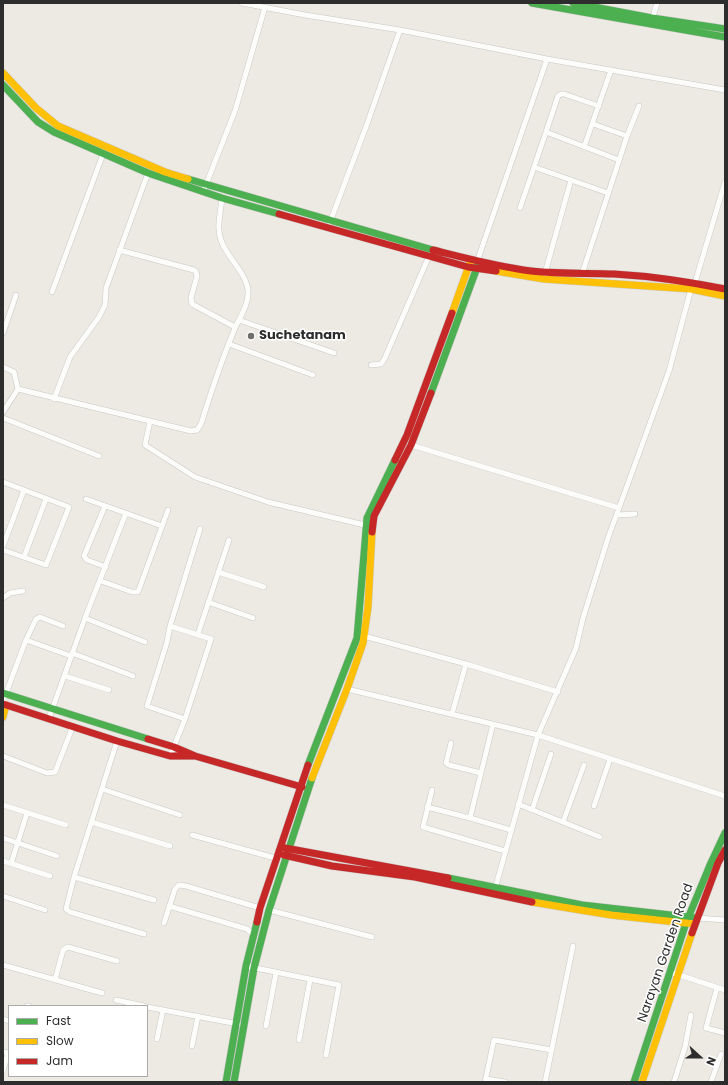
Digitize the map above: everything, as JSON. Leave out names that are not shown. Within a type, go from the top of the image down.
[{"type":"street","points":[[242,3],[305,16],[400,30],[547,59],[725,90]]},
{"type":"street","points":[[532,3],[651,21],[725,29]]},
{"type":"street","points":[[573,3],[725,37]]},
{"type":"street","points":[[651,21],[657,3]]},
{"type":"street","points":[[203,192],[235,111],[265,7]]},
{"type":"street","points":[[330,223],[400,30]]},
{"type":"street","points":[[226,1082],[246,966],[260,908],[277,852],[300,786],[357,638],[360,622],[369,525],[411,445],[446,355],[547,59]]},
{"type":"street","points":[[584,147],[611,70]]},
{"type":"street","points":[[3,73],[44,116],[58,126],[157,169],[330,223],[429,256],[470,264],[478,262],[545,276],[725,289]]},
{"type":"street","points":[[3,85],[38,122],[45,127],[66,138],[148,173],[222,198],[359,229],[470,264]]},
{"type":"street","points":[[520,208],[558,96],[564,94],[599,106]]},
{"type":"street","points":[[582,274],[627,136],[639,106]]},
{"type":"street","points":[[593,124],[627,136]]},
{"type":"street","points":[[546,132],[619,160]]},
{"type":"street","points":[[52,292],[103,154]]},
{"type":"street","points":[[534,167],[608,193]]},
{"type":"street","points":[[54,398],[70,357],[99,317],[105,305],[106,288],[148,173]]},
{"type":"street","points":[[545,276],[571,180]]},
{"type":"street","points":[[494,891],[538,735],[576,648],[583,618],[619,508],[669,371],[725,182]]},
{"type":"street","points":[[18,389],[44,394],[54,398],[191,431],[197,430],[201,424],[235,327],[247,299],[248,288],[245,279],[220,240],[219,232],[222,198]]},
{"type":"street","points":[[119,250],[194,270],[197,276],[191,298],[192,304],[235,327]]},
{"type":"street","points":[[371,365],[381,364],[384,360],[429,256]]},
{"type":"street","points":[[234,1082],[254,968],[269,910],[308,789],[347,689],[364,636],[368,607],[369,513],[407,435],[470,264]]},
{"type":"street","points":[[545,276],[614,274],[693,287],[725,296]]},
{"type":"street","points":[[3,333],[16,295]]},
{"type":"street","points":[[239,320],[334,353]]},
{"type":"street","points":[[229,344],[313,375]]},
{"type":"street","points":[[3,367],[14,372],[18,389],[3,412]]},
{"type":"street","points":[[3,418],[99,456]]},
{"type":"street","points":[[150,421],[145,445],[196,477],[268,502],[369,525]]},
{"type":"street","points":[[411,445],[619,508]]},
{"type":"street","points":[[3,482],[70,507],[46,565],[3,550]]},
{"type":"street","points":[[3,546],[24,490]]},
{"type":"street","points":[[24,557],[46,499]]},
{"type":"street","points":[[86,499],[162,526]]},
{"type":"street","points":[[106,506],[84,556],[87,560],[106,567]]},
{"type":"street","points":[[101,581],[132,592],[138,592],[168,510]]},
{"type":"street","points":[[50,718],[85,618],[101,581],[126,513]]},
{"type":"street","points":[[617,515],[635,514]]},
{"type":"street","points":[[184,719],[147,706],[200,529]]},
{"type":"street","points":[[198,634],[229,540]]},
{"type":"street","points":[[218,572],[264,587]]},
{"type":"street","points":[[3,598],[10,593],[23,591]]},
{"type":"street","points":[[208,602],[253,618]]},
{"type":"street","points":[[3,717],[4,694],[36,619],[38,617],[63,626]]},
{"type":"street","points":[[85,618],[145,642]]},
{"type":"street","points":[[170,626],[211,639],[170,756]]},
{"type":"street","points":[[364,636],[466,664],[558,692]]},
{"type":"street","points":[[26,640],[133,676]]},
{"type":"street","points":[[452,714],[466,664]]},
{"type":"street","points":[[64,676],[109,690]]},
{"type":"street","points":[[347,689],[538,735],[725,796]]},
{"type":"street","points":[[4,694],[174,746],[195,756],[308,789]]},
{"type":"street","points":[[4,704],[117,741],[170,756],[195,756]]},
{"type":"street","points":[[470,818],[493,724]]},
{"type":"street","points":[[3,756],[48,773],[54,772],[73,726]]},
{"type":"street","points":[[117,741],[74,877],[66,908],[68,911],[144,934]]},
{"type":"street","points":[[451,743],[446,763],[481,772]]},
{"type":"street","points":[[532,810],[551,754]]},
{"type":"street","points":[[594,806],[610,759]]},
{"type":"street","points":[[563,822],[584,765]]},
{"type":"street","points":[[102,789],[180,815]]},
{"type":"street","points":[[432,790],[423,827],[505,851]]},
{"type":"street","points":[[518,804],[600,837]]},
{"type":"street","points":[[3,805],[66,825]]},
{"type":"street","points":[[427,807],[511,830]]},
{"type":"street","points":[[11,864],[27,813]]},
{"type":"street","points":[[91,822],[170,846]]},
{"type":"street","name":"Narayan Garden Road","points":[[634,1082],[688,920],[710,865],[725,833]]},
{"type":"street","points":[[192,834],[277,852],[286,856],[494,891]]},
{"type":"street","points":[[3,838],[57,856]]},
{"type":"street","points":[[277,852],[288,848],[420,872],[494,891],[588,912],[696,921],[725,920]]},
{"type":"street","name":"Narayan Garden Road","points":[[642,1082],[696,921],[718,863],[725,850]]},
{"type":"street","points":[[3,861],[50,876]]},
{"type":"street","points":[[74,877],[154,900]]},
{"type":"street","points":[[164,923],[175,889],[176,887],[182,885],[260,908]]},
{"type":"street","points":[[3,896],[45,910]]},
{"type":"street","points":[[169,906],[247,929],[253,934]]},
{"type":"street","points":[[269,910],[372,937]]},
{"type":"street","points":[[545,1082],[573,946]]},
{"type":"street","points":[[55,980],[63,950],[68,947],[117,961]]},
{"type":"street","points":[[3,965],[102,992]]},
{"type":"street","points":[[246,966],[339,985],[326,1055]]},
{"type":"street","points":[[670,972],[725,990]]},
{"type":"street","points":[[266,1026],[276,973]]},
{"type":"street","points":[[299,1040],[310,980]]},
{"type":"street","points":[[717,988],[706,1028],[725,1033]]},
{"type":"street","points":[[116,1000],[129,1004]]},
{"type":"street","points":[[148,1006],[244,1025]]},
{"type":"street","points":[[157,1039],[163,1010]]},
{"type":"street","points":[[674,1082],[685,1047],[691,1015]]},
{"type":"street","points":[[192,1046],[198,1016]]},
{"type":"street","points":[[505,1082],[486,1080],[494,1040],[552,1050]]},
{"type":"street","points":[[3,1052],[8,1053],[3,1071]]},
{"type":"street","points":[[711,1082],[721,1054]]},
{"type":"traffic: fast","points":[[532,3],[725,37]]},
{"type":"traffic: fast","points":[[573,3],[652,18],[725,29]]},
{"type":"traffic: fast","points":[[3,85],[38,122],[54,132],[148,173],[222,198],[279,214]]},
{"type":"traffic: fast","points":[[188,179],[433,250]]},
{"type":"traffic: fast","points":[[431,393],[479,262]]},
{"type":"traffic: fast","points":[[308,765],[357,638],[367,518],[395,460]]},
{"type":"traffic: fast","points":[[3,693],[148,739]]},
{"type":"traffic: fast","points":[[234,1082],[254,968],[269,910],[312,778]]},
{"type":"traffic: fast","points":[[634,1082],[686,923],[725,833]]},
{"type":"traffic: fast","points":[[448,878],[582,905],[697,918]]},
{"type":"traffic: fast","points":[[226,1082],[246,966],[257,922]]},
{"type":"traffic: slow","points":[[3,73],[36,108],[58,126],[165,172],[188,179]]},
{"type":"traffic: slow","points":[[452,313],[471,260]]},
{"type":"traffic: slow","points":[[496,271],[544,279],[691,289],[725,296]]},
{"type":"traffic: slow","points":[[312,778],[347,689],[363,643],[368,607],[372,532]]},
{"type":"traffic: slow","points":[[3,717],[6,705]]},
{"type":"traffic: slow","points":[[532,902],[611,915],[695,924]]},
{"type":"traffic: slow","points":[[642,1082],[692,933]]},
{"type":"traffic: jam","points":[[279,214],[468,267],[496,271]]},
{"type":"traffic: jam","points":[[433,250],[494,265],[531,271],[641,276],[725,289]]},
{"type":"traffic: jam","points":[[395,460],[407,435],[452,313]]},
{"type":"traffic: jam","points":[[372,532],[374,516],[411,445],[431,393]]},
{"type":"traffic: jam","points":[[3,704],[117,741],[170,756],[193,756]]},
{"type":"traffic: jam","points":[[148,739],[174,747],[195,756],[302,787]]},
{"type":"traffic: jam","points":[[257,922],[260,908],[308,765]]},
{"type":"traffic: jam","points":[[285,848],[448,878]]},
{"type":"traffic: jam","points":[[692,933],[718,863],[725,850]]},
{"type":"traffic: jam","points":[[284,855],[332,866],[415,877],[532,902]]},
{"type":"place","name":"Suchetanam","points":[[251,336]]}]
